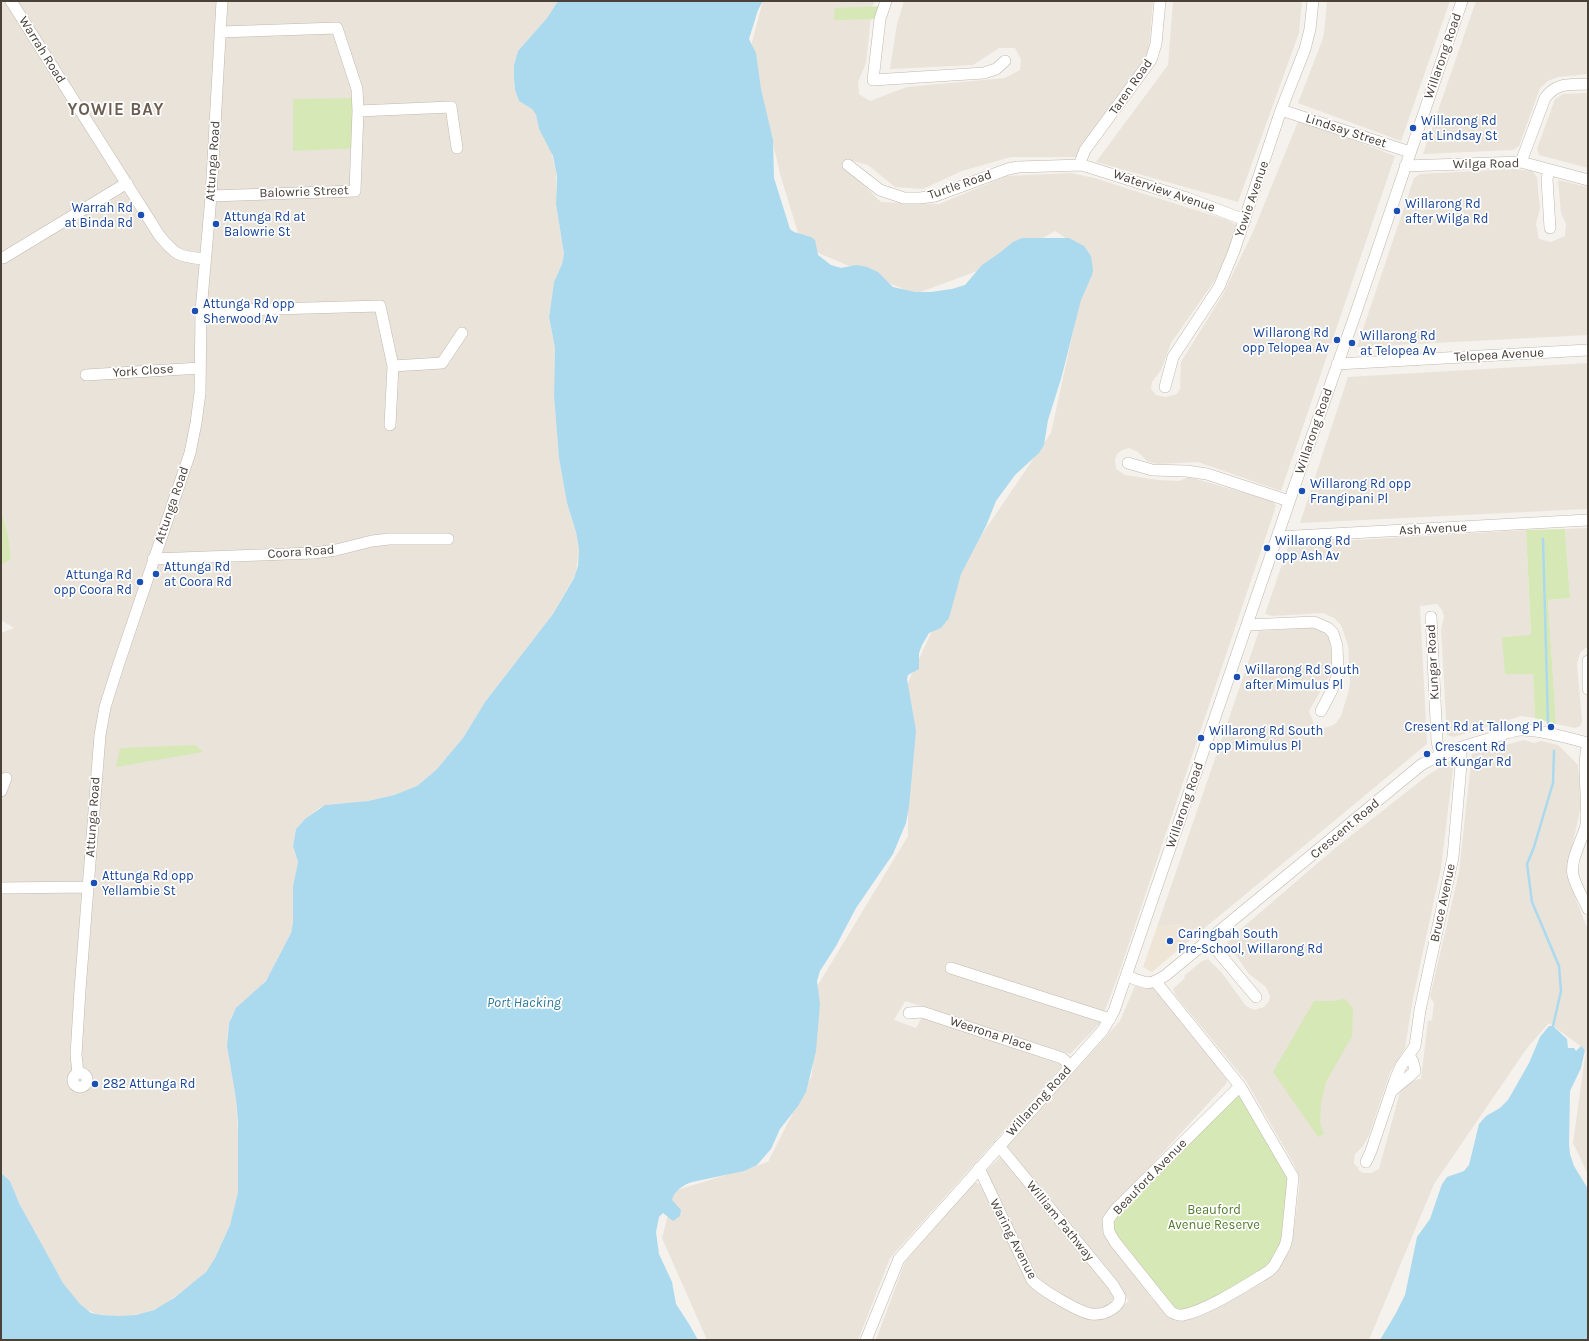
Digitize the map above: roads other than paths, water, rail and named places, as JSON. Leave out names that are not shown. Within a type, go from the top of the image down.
[{"type":"street","name":"Warrah Road","points":[[11,1],[159,235],[173,252],[184,256],[205,259]]},
{"type":"street","name":"Attunga Road","points":[[78,1073],[76,1055],[96,771],[105,707],[190,453],[198,408],[201,311],[211,196],[222,1]]},
{"type":"street","points":[[886,1],[880,19],[873,80],[984,73],[996,69],[1005,61]]},
{"type":"street","name":"Taren Road","points":[[1082,165],[1081,160],[1085,150],[1151,60],[1156,44],[1160,1]]},
{"type":"street","name":"Yowie Avenue","points":[[1165,387],[1173,357],[1221,284],[1245,220],[1281,110],[1308,39],[1313,1]]},
{"type":"street","name":"Willarong Road","points":[[866,1340],[899,1259],[978,1168],[1103,1030],[1110,1020],[1127,976],[1462,1]]},
{"type":"street","name":"Balowrie Street","points":[[211,196],[355,191],[358,111],[357,89],[337,28],[220,32]]},
{"type":"street","points":[[1521,162],[1545,98],[1551,90],[1562,86],[1588,84]]},
{"type":"street","points":[[358,111],[451,107],[457,148]]},
{"type":"street","name":"Lindsay Street","points":[[1281,110],[1410,152]]},
{"type":"street","name":"Wilga Road","points":[[1405,166],[1521,162],[1588,180]]},
{"type":"street","name":"Turtle Road","points":[[848,165],[880,190],[904,198],[920,198],[935,196],[1008,169],[1018,167],[1082,165]]},
{"type":"street","name":"Waterview Avenue","points":[[1082,165],[1187,198],[1245,220]]},
{"type":"street","points":[[1549,170],[1547,179],[1550,228]]},
{"type":"street","points":[[2,258],[126,183]]},
{"type":"street","points":[[201,311],[380,306],[393,366],[390,425]]},
{"type":"street","points":[[393,366],[442,363],[462,333]]},
{"type":"street","name":"Telopea Avenue","points":[[1337,364],[1588,350]]},
{"type":"street","name":"York Close","points":[[86,375],[200,368]]},
{"type":"street","points":[[1128,463],[1152,470],[1186,471],[1207,474],[1289,501]]},
{"type":"street","name":"Ash Avenue","points":[[1277,537],[1588,520]]},
{"type":"street","name":"Coora Road","points":[[154,559],[314,553],[336,550],[372,541],[448,540]]},
{"type":"street","name":"Kungar Road","points":[[1431,617],[1437,741],[1440,755]]},
{"type":"street","points":[[1247,625],[1314,622],[1328,628],[1336,639],[1338,673],[1332,690],[1321,711]]},
{"type":"street","points":[[1588,661],[1588,689]]},
{"type":"street","name":"Crescent Road","points":[[1156,982],[1308,860],[1421,766],[1440,755],[1509,732],[1522,730],[1540,732],[1588,743]]},
{"type":"street","points":[[1588,743],[1585,755],[1587,810],[1586,825],[1574,863],[1573,875],[1588,909]]},
{"type":"street","name":"Bruce Avenue","points":[[1366,1162],[1401,1066],[1415,1046],[1420,1010],[1453,857],[1461,765],[1461,748]]},
{"type":"street","points":[[1,791],[6,778]]},
{"type":"street","points":[[1,888],[88,887]]},
{"type":"street","points":[[1208,940],[1256,997]]},
{"type":"street","points":[[951,968],[1110,1020]]},
{"type":"street","points":[[1127,976],[1145,983],[1156,982]]},
{"type":"street","name":"Beauford Avenue","points":[[1156,982],[1240,1086],[1293,1177],[1287,1238],[1285,1246],[1274,1266],[1224,1298],[1196,1311],[1176,1315],[1171,1312],[1115,1242],[1109,1232],[1108,1220],[1116,1209],[1240,1086]]},
{"type":"street","name":"Weerona Place","points":[[909,1014],[922,1012],[1002,1037],[1062,1058],[1071,1066]]},
{"type":"street","name":"William Pathway","points":[[998,1146],[1113,1285],[1120,1297]]},
{"type":"street","name":"Waring Avenue","points":[[978,1168],[1027,1272],[1038,1287],[1092,1314],[1107,1312],[1114,1308],[1119,1303],[1120,1297]]},
{"type":"water","name":"Port Hacking","points":[[558,1],[763,1],[758,10],[749,39],[756,53],[761,89],[773,140],[774,178],[790,229],[815,240],[818,255],[831,265],[841,268],[856,265],[867,267],[878,272],[893,287],[915,292],[931,292],[952,289],[965,285],[982,265],[1013,242],[1022,238],[1069,238],[1084,246],[1091,256],[1093,270],[1092,275],[1081,300],[1061,379],[1048,420],[1044,445],[1039,453],[1015,475],[996,501],[986,526],[961,574],[949,618],[941,628],[929,633],[919,653],[919,669],[908,675],[907,679],[916,731],[906,823],[893,854],[856,908],[836,946],[820,971],[817,981],[820,1004],[816,1051],[806,1092],[798,1106],[780,1129],[771,1149],[757,1165],[744,1171],[692,1182],[685,1185],[677,1191],[672,1200],[681,1210],[680,1216],[673,1221],[663,1213],[659,1217],[656,1232],[659,1254],[672,1282],[676,1304],[698,1340],[1,1340],[1,1173],[10,1181],[19,1203],[63,1283],[80,1304],[91,1313],[119,1316],[136,1315],[154,1310],[174,1298],[206,1272],[215,1258],[230,1225],[238,1192],[238,1122],[236,1099],[227,1046],[229,1023],[236,1008],[266,981],[291,933],[293,922],[293,886],[298,862],[293,846],[296,829],[305,819],[325,805],[368,801],[394,795],[417,786],[436,770],[463,738],[485,702],[553,614],[574,578],[578,566],[579,549],[576,532],[567,503],[559,458],[554,396],[555,348],[549,317],[554,282],[562,264],[564,254],[556,204],[557,176],[553,156],[539,129],[536,115],[532,109],[519,101],[515,90],[514,79],[514,65],[518,51],[547,18]]},
{"type":"water","points":[[1549,1026],[1553,1026],[1567,1039],[1568,1048],[1574,1048],[1576,1051],[1581,1046],[1585,1050],[1581,1068],[1570,1091],[1569,1144],[1570,1154],[1574,1166],[1588,1189],[1588,1340],[1380,1340],[1405,1295],[1417,1237],[1430,1219],[1442,1184],[1447,1177],[1464,1171],[1469,1165],[1479,1124],[1486,1116],[1500,1108],[1508,1100],[1529,1063],[1540,1037]]},
{"type":"waterway","points":[[1543,539],[1548,723]]},
{"type":"waterway","points":[[1553,1026],[1561,991],[1559,966],[1532,902],[1527,864],[1534,847],[1553,783],[1554,751]]},
{"type":"place","name":"Willarong Rd at Lindsay St","points":[[1413,128]]},
{"type":"place","name":"Willarong Rd after Wilga Rd","points":[[1397,211]]},
{"type":"place","name":"Warrah Rd at Binda Rd","points":[[141,215]]},
{"type":"place","name":"Attunga Rd at Balowrie St","points":[[216,224]]},
{"type":"place","name":"Attunga Rd opp Sherwood Av","points":[[195,311]]},
{"type":"place","name":"Willarong Rd opp Telopea Av","points":[[1337,340]]},
{"type":"place","name":"Willarong Rd at Telopea Av","points":[[1352,343]]},
{"type":"place","name":"Willarong Rd opp Frangipani Pl","points":[[1302,491]]},
{"type":"place","name":"Willarong Rd opp Ash Av","points":[[1267,548]]},
{"type":"place","name":"Attunga Rd at Coora Rd","points":[[156,574]]},
{"type":"place","name":"Attunga Rd opp Coora Rd","points":[[140,582]]},
{"type":"place","name":"Willarong Rd South after Mimulus Pl","points":[[1237,677]]},
{"type":"place","name":"Cresent Rd at Tallong Pl","points":[[1551,727]]},
{"type":"place","name":"Willarong Rd South opp Mimulus Pl","points":[[1201,738]]},
{"type":"place","name":"Crescent Rd at Kungar Rd","points":[[1427,754]]},
{"type":"place","name":"Attunga Rd opp Yellambie St","points":[[94,883]]},
{"type":"place","name":"Caringbah South Pre-School, Willarong Rd","points":[[1170,941]]},
{"type":"place","name":"282 Attunga Rd","points":[[95,1084]]},
{"type":"district","name":"YOWIE BAY","points":[[116,110]]},
{"type":"park label","name":"Beauford Avenue Reserve","points":[[1214,1218]]}]
